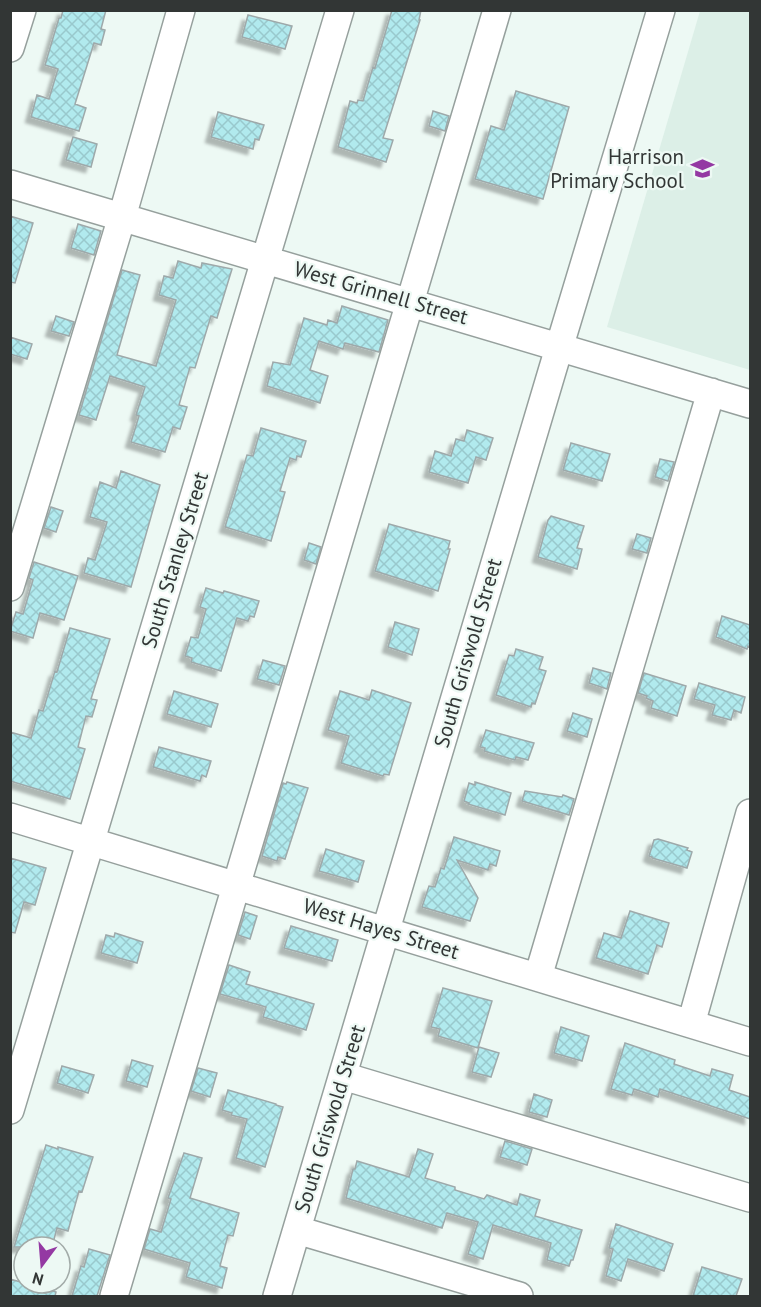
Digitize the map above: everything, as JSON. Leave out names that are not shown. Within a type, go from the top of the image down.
[{"type":"street","points":[[10,48],[22,10]]},
{"type":"street","points":[[10,587],[122,217],[181,10]]},
{"type":"street","name":"South Stanley Street","points":[[10,1110],[340,10]]},
{"type":"street","points":[[114,1296],[497,10]]},
{"type":"street","name":"South Griswold Street","points":[[277,1296],[661,10]]},
{"type":"street","name":"West Grinnell Street","points":[[10,184],[750,404]]},
{"type":"street","points":[[538,977],[711,392]]},
{"type":"street","points":[[691,1024],[750,813]]},
{"type":"street","name":"West Hayes Street","points":[[10,816],[750,1042]]},
{"type":"street","points":[[343,1076],[750,1198]]},
{"type":"street","points":[[297,1230],[519,1296]]},
{"type":"shaded area","name":"Harrison Primary School","points":[[700,11],[750,11],[750,370],[607,327]]},
{"type":"building","points":[[63,10],[106,10],[101,29],[105,30],[101,45],[94,43],[75,104],[86,108],[79,131],[31,117],[37,95],[49,99],[58,69],[45,65]]},
{"type":"building","points":[[392,10],[421,10],[420,20],[383,138],[393,140],[386,162],[338,147],[350,101],[357,103],[358,100],[363,101]]},
{"type":"building","points":[[248,15],[292,26],[285,49],[242,37]]},
{"type":"building","points":[[516,91],[569,107],[543,199],[475,179],[491,126],[504,130]]},
{"type":"building","points":[[433,111],[449,116],[445,131],[429,126]]},
{"type":"building","points":[[218,112],[264,125],[259,140],[255,139],[253,149],[211,137]]},
{"type":"building","points":[[73,137],[97,144],[91,167],[66,160]]},
{"type":"building","points":[[10,216],[33,223],[15,283],[10,282]]},
{"type":"building","points":[[78,224],[101,231],[94,255],[71,248]]},
{"type":"building","points":[[178,261],[201,268],[202,263],[232,269],[217,318],[211,316],[195,368],[190,367],[179,405],[187,407],[180,429],[173,427],[165,452],[131,442],[139,416],[136,415],[145,387],[110,376],[96,420],[79,415],[122,270],[140,275],[117,355],[156,366],[176,300],[159,295],[164,276],[173,278]]},
{"type":"building","points":[[342,306],[388,320],[379,352],[345,343],[343,349],[319,341],[310,370],[328,376],[320,403],[267,386],[273,362],[290,365],[304,318],[327,325],[328,320],[337,323]]},
{"type":"building","points":[[56,316],[74,322],[69,336],[51,331]]},
{"type":"building","points":[[10,337],[32,344],[27,359],[10,354]]},
{"type":"building","points":[[261,428],[306,441],[301,457],[297,456],[296,460],[290,458],[280,491],[285,492],[271,541],[225,527],[247,455],[253,456]]},
{"type":"building","points":[[467,430],[493,438],[486,460],[476,457],[468,483],[429,472],[435,451],[451,456],[456,439],[464,441]]},
{"type":"building","points":[[571,443],[610,454],[602,481],[563,470]]},
{"type":"building","points":[[660,459],[674,462],[668,481],[655,477]]},
{"type":"building","points":[[121,471],[160,485],[131,587],[84,573],[88,558],[95,560],[107,522],[90,517],[100,482],[116,488]]},
{"type":"building","points":[[51,507],[63,511],[56,532],[44,528]]},
{"type":"building","points":[[551,516],[584,526],[577,548],[582,549],[577,569],[538,557]]},
{"type":"building","points":[[389,524],[450,541],[448,549],[450,549],[438,591],[375,571]]},
{"type":"building","points":[[637,534],[651,538],[647,553],[632,549]]},
{"type":"building","points":[[309,543],[321,547],[316,564],[304,560]]},
{"type":"building","points":[[34,562],[78,576],[64,620],[40,613],[33,638],[10,631],[16,612],[23,614],[33,580],[29,578]]},
{"type":"building","points":[[206,588],[259,601],[254,617],[250,616],[248,621],[237,618],[221,671],[191,662],[192,658],[185,656],[191,637],[198,638],[206,609],[200,607]]},
{"type":"building","points":[[722,616],[750,625],[750,647],[748,646],[747,649],[716,637]]},
{"type":"building","points":[[395,622],[419,629],[412,655],[388,647]]},
{"type":"building","points":[[70,628],[110,639],[91,699],[97,700],[92,717],[86,716],[78,747],[85,749],[70,799],[10,781],[10,732],[31,738],[39,710],[43,711],[55,671],[57,672]]},
{"type":"building","points":[[516,649],[543,657],[539,669],[546,671],[535,704],[532,703],[531,707],[496,695],[509,655],[514,656]]},
{"type":"building","points":[[263,660],[285,666],[279,685],[257,679]]},
{"type":"building","points":[[593,668],[611,673],[607,689],[589,683]]},
{"type":"building","points":[[644,673],[686,686],[677,716],[651,708],[653,701],[638,693]]},
{"type":"building","points":[[699,683],[745,697],[741,713],[734,710],[731,720],[712,715],[715,705],[694,699]]},
{"type":"building","points":[[372,690],[411,703],[389,775],[384,774],[383,776],[341,763],[349,736],[328,730],[340,691],[369,700]]},
{"type":"building","points":[[174,691],[218,704],[211,727],[167,714]]},
{"type":"building","points":[[573,713],[592,719],[587,737],[567,731]]},
{"type":"building","points":[[486,730],[534,743],[528,760],[516,757],[515,760],[484,751],[485,748],[480,747]]},
{"type":"building","points":[[159,747],[211,761],[206,777],[202,775],[200,781],[153,767]]},
{"type":"building","points":[[475,782],[511,793],[505,815],[464,801],[469,783],[475,785]]},
{"type":"building","points":[[283,783],[308,788],[285,859],[278,857],[277,861],[262,856]]},
{"type":"building","points":[[525,791],[562,797],[563,795],[574,799],[569,815],[522,801]]},
{"type":"building","points":[[454,837],[500,851],[496,866],[490,864],[488,870],[457,860],[478,898],[470,921],[422,907],[429,886],[435,887],[441,868],[444,869]]},
{"type":"building","points":[[658,839],[688,848],[687,850],[692,852],[687,868],[649,856],[654,840]]},
{"type":"building","points":[[326,849],[364,861],[358,882],[319,871]]},
{"type":"building","points":[[10,858],[46,868],[35,905],[24,902],[15,933],[10,932]]},
{"type":"building","points":[[630,911],[669,923],[662,947],[657,945],[648,974],[596,958],[604,933],[621,938]]},
{"type":"building","points":[[245,912],[257,916],[250,939],[238,935]]},
{"type":"building","points":[[291,926],[338,940],[332,961],[284,948]]},
{"type":"building","points":[[115,933],[143,942],[137,963],[101,953],[106,935],[114,937]]},
{"type":"building","points":[[229,965],[250,972],[246,984],[314,1004],[306,1030],[263,1017],[266,1007],[220,994]]},
{"type":"building","points":[[443,988],[492,1001],[478,1048],[438,1036],[440,1029],[431,1027]]},
{"type":"building","points":[[561,1027],[589,1036],[582,1061],[554,1053]]},
{"type":"building","points":[[625,1043],[675,1060],[674,1064],[710,1076],[712,1069],[733,1075],[729,1090],[750,1097],[750,1119],[660,1089],[658,1097],[634,1089],[632,1095],[611,1089]]},
{"type":"building","points":[[479,1047],[499,1053],[491,1077],[472,1072]]},
{"type":"building","points":[[132,1060],[153,1066],[147,1087],[126,1081]]},
{"type":"building","points":[[62,1066],[94,1075],[88,1093],[57,1083]]},
{"type":"building","points":[[198,1068],[217,1073],[210,1097],[191,1091]]},
{"type":"building","points":[[228,1090],[283,1107],[265,1167],[236,1158],[247,1119],[222,1110]]},
{"type":"building","points":[[534,1094],[552,1100],[547,1117],[529,1112]]},
{"type":"building","points":[[505,1141],[532,1149],[527,1165],[500,1157]]},
{"type":"building","points":[[46,1145],[93,1157],[82,1192],[79,1191],[68,1231],[57,1228],[55,1235],[18,1235]]},
{"type":"building","points":[[418,1149],[433,1154],[425,1178],[484,1199],[487,1195],[517,1205],[520,1194],[540,1200],[535,1216],[582,1230],[569,1266],[547,1260],[551,1243],[493,1225],[483,1259],[468,1254],[478,1222],[447,1213],[442,1228],[346,1198],[357,1161],[409,1177]]},
{"type":"building","points":[[184,1153],[202,1158],[190,1198],[239,1213],[233,1236],[228,1235],[220,1266],[227,1268],[222,1288],[186,1277],[190,1263],[144,1249],[150,1229],[161,1232],[171,1199],[168,1198]]},
{"type":"building","points":[[616,1224],[673,1244],[664,1271],[628,1259],[621,1281],[606,1276],[613,1249],[609,1248]]},
{"type":"building","points":[[89,1249],[110,1255],[97,1296],[72,1296],[81,1266],[84,1267]]},
{"type":"building","points":[[702,1267],[742,1279],[736,1296],[693,1296]]},
{"type":"building","points":[[10,1279],[12,1280],[12,1295],[55,1295],[55,1296],[10,1296]]},
{"type":"place","name":"Harrison Primary School","points":[[702,169]]}]
